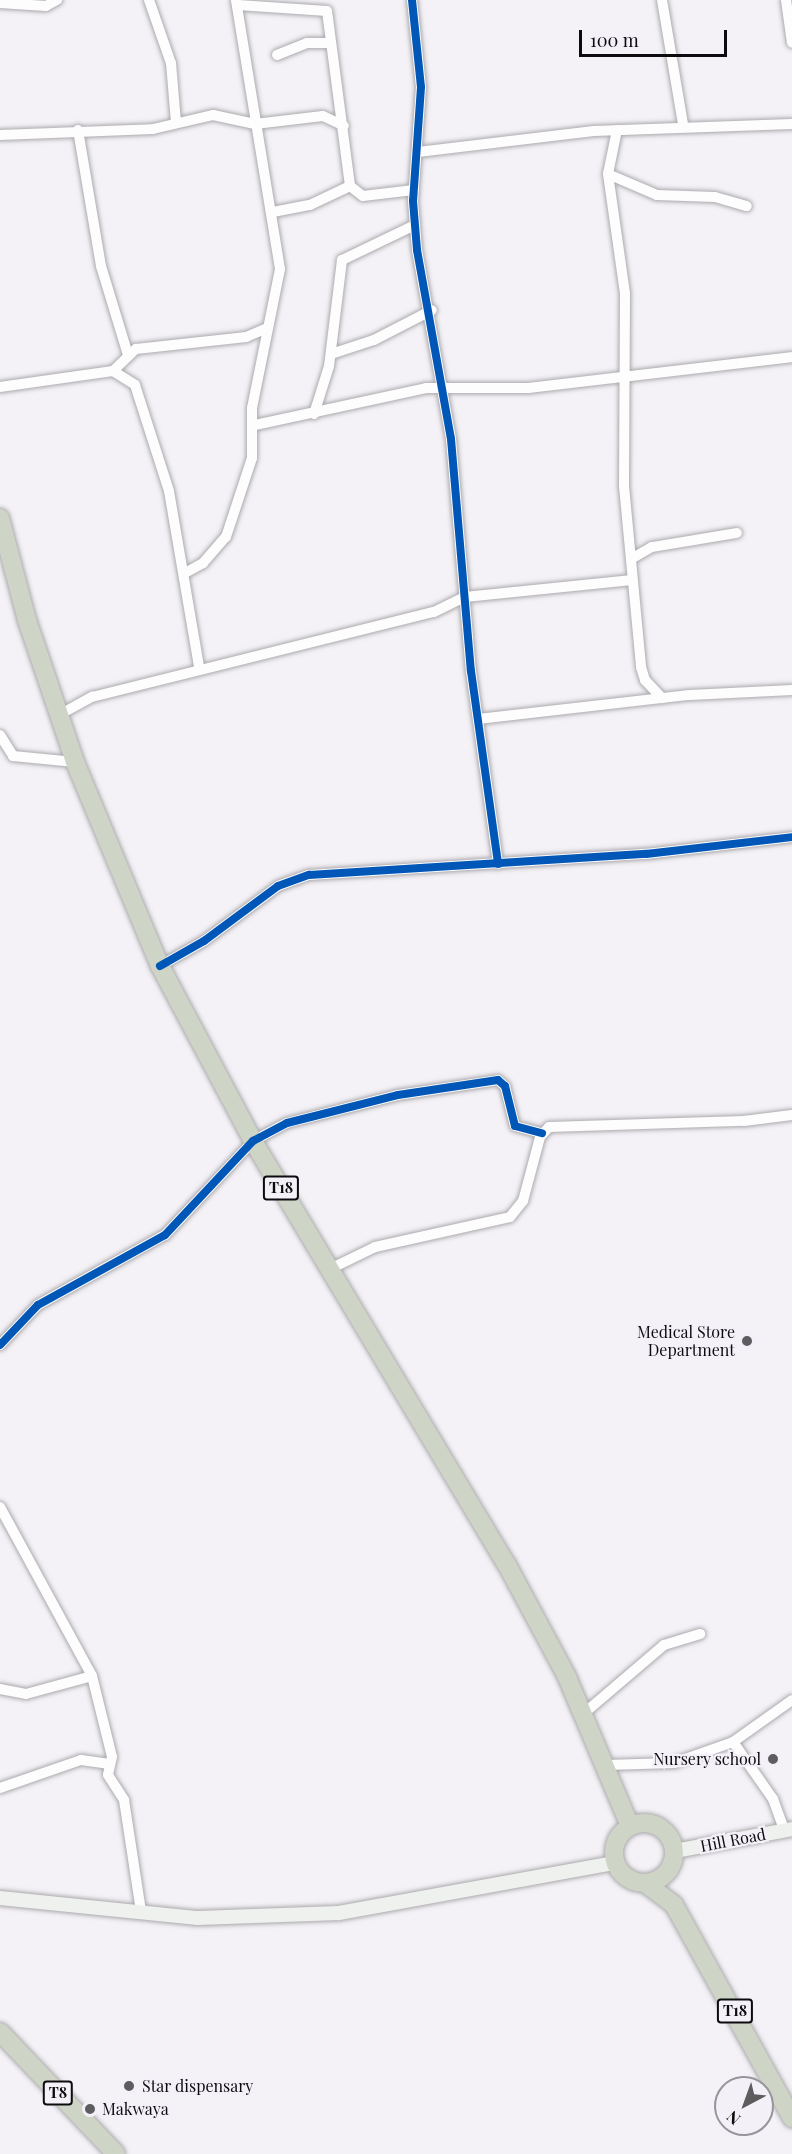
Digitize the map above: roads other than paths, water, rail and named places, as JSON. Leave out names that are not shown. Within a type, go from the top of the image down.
[{"type":"highway","name":"T18","points":[[0,518],[75,762],[160,966],[253,1141],[332,1268],[507,1565],[582,1715],[630,1826]]},
{"type":"highway","points":[[630,1826],[659,1826],[675,1851],[670,1870],[645,1883],[627,1878],[615,1863],[615,1846],[630,1826]]},
{"type":"highway","name":"T18","points":[[670,1870],[674,1905],[792,2118]]},
{"type":"highway","name":"T18","points":[[645,1883],[674,1905]]},
{"type":"highway","name":"T8","points":[[0,2032],[116,2154]]},
{"type":"main road","name":"Hill Road","points":[[675,1851],[788,1829]]},
{"type":"main road","points":[[0,1898],[198,1918],[339,1913],[615,1863]]},
{"type":"street","points":[[0,3],[46,6],[57,0]]},
{"type":"street","points":[[149,0],[171,63],[176,123]]},
{"type":"street","points":[[415,0],[421,87],[414,190],[415,225],[444,387],[478,719],[498,864]]},
{"type":"street","points":[[662,0],[683,124]]},
{"type":"street","points":[[786,0],[792,43]]},
{"type":"street","points":[[185,573],[203,563],[226,537],[232,507],[252,458],[255,425],[252,408],[265,329],[280,269],[273,212],[255,124],[237,3],[322,8],[330,14],[330,43],[344,126],[350,186],[363,196],[414,190]]},
{"type":"street","points":[[278,55],[307,43],[330,43]]},
{"type":"street","points":[[0,135],[176,123],[213,115],[255,124],[323,116],[344,126]]},
{"type":"street","points":[[418,152],[683,124],[792,124]]},
{"type":"street","points":[[78,130],[101,266],[128,355]]},
{"type":"street","points":[[617,130],[608,174],[625,294],[622,375],[632,580],[645,680],[662,698]]},
{"type":"street","points":[[608,174],[657,195],[715,197],[747,206]]},
{"type":"street","points":[[273,212],[310,205],[350,186]]},
{"type":"street","points":[[314,414],[331,354],[342,260],[415,225]]},
{"type":"street","points":[[331,354],[374,340],[432,310]]},
{"type":"street","points":[[113,372],[128,355],[265,329]]},
{"type":"street","points":[[255,425],[444,387],[529,388],[622,375],[792,357]]},
{"type":"street","points":[[0,387],[113,372],[135,385],[165,474],[185,573],[199,667]]},
{"type":"street","points":[[631,560],[652,547],[737,533]]},
{"type":"street","points":[[59,715],[92,697],[199,667],[434,612],[465,597],[632,580]]},
{"type":"street","points":[[478,719],[662,698],[792,690]]},
{"type":"street","points":[[0,735],[13,756],[75,762]]},
{"type":"street","points":[[160,966],[204,941],[278,886],[300,878],[383,867],[498,864],[646,854],[792,837]]},
{"type":"street","points":[[0,1345],[38,1305],[165,1235],[253,1141],[324,1112],[498,1080],[505,1086],[515,1126],[542,1133]]},
{"type":"street","points":[[332,1268],[375,1247],[510,1216],[523,1201],[542,1133],[554,1126],[744,1121],[792,1115]]},
{"type":"street","points":[[0,1507],[92,1676],[110,1764],[110,1781],[124,1800],[141,1911]]},
{"type":"street","points":[[582,1715],[664,1645],[700,1634]]},
{"type":"street","points":[[0,1689],[26,1694],[92,1676]]},
{"type":"street","points":[[605,1765],[674,1763],[733,1742],[792,1700]]},
{"type":"street","points":[[733,1742],[772,1799],[788,1829]]},
{"type":"street","points":[[0,1788],[81,1760],[110,1764]]},
{"type":"place","name":"Medical Store Department","points":[[747,1341]]},
{"type":"place","name":"Nursery school","points":[[773,1759]]},
{"type":"place","name":"Star dispensary","points":[[129,2086]]},
{"type":"place","name":"Makwaya","points":[[90,2109]]}]
